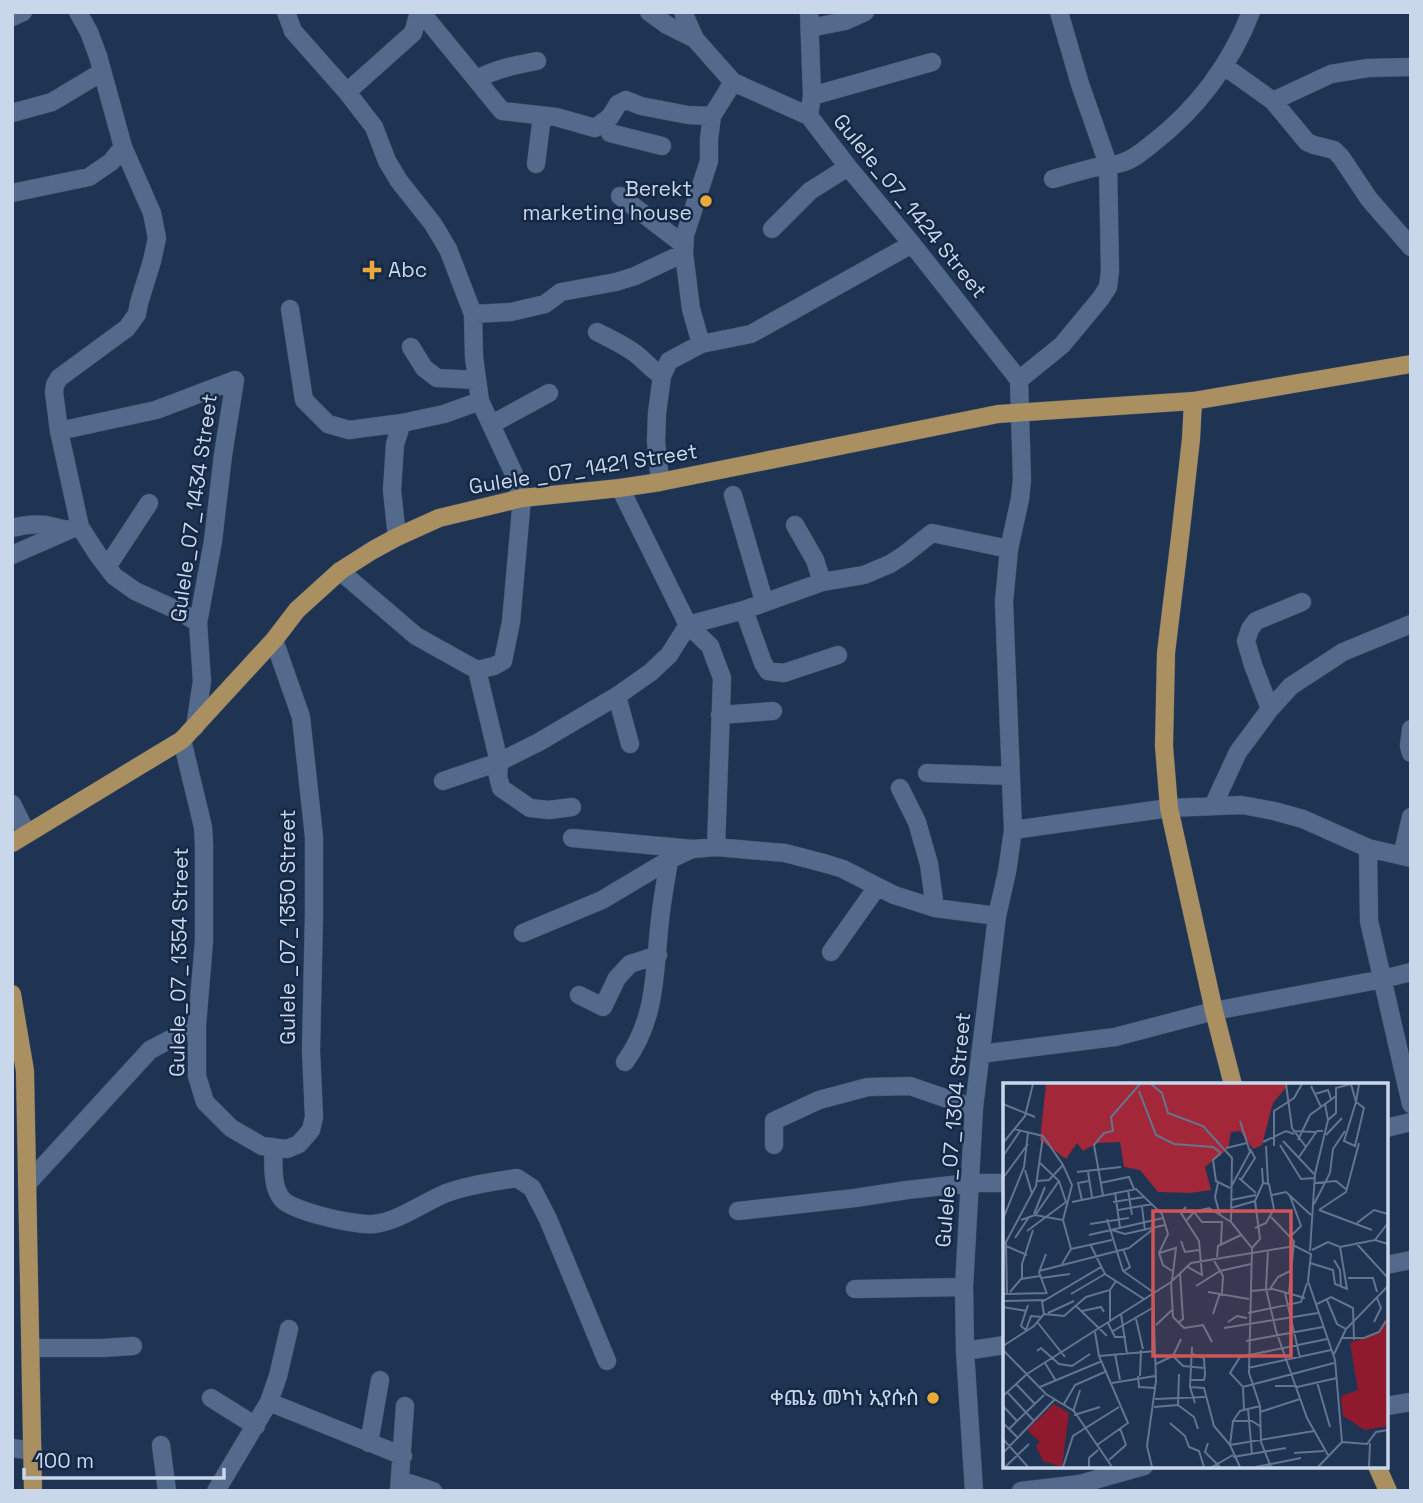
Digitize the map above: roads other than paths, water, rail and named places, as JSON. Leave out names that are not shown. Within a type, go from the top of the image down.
[{"type":"main road","name":"Gulele _07_1421 Street","points":[[19,839],[182,740],[274,640],[297,610],[340,571],[397,537],[439,518],[522,498],[660,482],[998,414],[1193,401],[1411,364]]},
{"type":"main road","points":[[1193,401],[1166,653],[1164,746],[1169,808],[1232,1083]]},
{"type":"main road","points":[[12,994],[25,1071],[19,1144],[27,1184],[33,1491]]},
{"type":"main road","points":[[1378,1468],[1388,1491]]},
{"type":"street","points":[[12,17],[23,12]]},
{"type":"street","points":[[78,12],[89,32],[123,147],[152,213],[157,238],[137,314],[127,328],[58,378],[55,385],[74,529],[114,576],[135,591],[198,623]]},
{"type":"street","points":[[286,12],[293,31],[374,127],[387,161],[399,181],[433,224],[448,249],[473,314],[474,356],[480,401],[514,474],[522,498],[511,622],[503,662],[486,668],[416,636],[340,571]]},
{"type":"street","points":[[347,92],[413,33],[420,12]]},
{"type":"street","points":[[420,12],[502,111],[556,117],[662,146]]},
{"type":"street","points":[[649,12],[695,39]]},
{"type":"street","points":[[683,12],[695,39],[733,82],[809,116]]},
{"type":"street","points":[[809,20],[845,21],[865,12]]},
{"type":"street","points":[[1021,414],[1019,380],[1062,345],[1101,298],[1108,287],[1110,271],[1108,164],[1080,84],[1059,12]]},
{"type":"street","points":[[1053,178],[1122,163],[1170,130],[1196,103],[1224,66],[1251,12]]},
{"type":"street","name":"Gulele_07_1424 Street","points":[[809,20],[812,96],[809,116],[1019,380]]},
{"type":"street","points":[[477,79],[507,67],[537,61]]},
{"type":"street","points":[[812,96],[932,62]]},
{"type":"street","points":[[1224,66],[1273,101],[1307,142],[1334,150],[1369,199],[1411,247]]},
{"type":"street","points":[[1273,101],[1331,74],[1368,68],[1411,67]]},
{"type":"street","points":[[12,113],[52,102],[102,72]]},
{"type":"street","points":[[701,344],[691,309],[684,249],[685,235],[709,161],[712,116],[733,82]]},
{"type":"street","points":[[610,130],[618,104],[626,100],[641,106],[688,115],[712,116]]},
{"type":"street","points":[[536,164],[542,116]]},
{"type":"street","points":[[12,193],[89,177],[111,162],[123,147]]},
{"type":"street","points":[[772,229],[810,191],[848,167]]},
{"type":"street","points":[[620,196],[684,249]]},
{"type":"street","points":[[660,482],[656,441],[662,376],[669,361],[701,344],[751,334],[912,244]]},
{"type":"street","points":[[473,314],[511,312],[545,304],[561,292],[635,276],[684,249]]},
{"type":"street","points":[[290,309],[304,400],[328,424],[349,430],[402,423],[444,414],[480,401]]},
{"type":"street","points":[[597,332],[638,355],[662,376]]},
{"type":"street","points":[[411,347],[424,368],[437,378],[477,380]]},
{"type":"street","name":"Gulele_07_1434 Street","points":[[59,431],[156,410],[235,380],[213,541],[198,623],[202,681],[195,727]]},
{"type":"street","points":[[492,424],[549,393]]},
{"type":"street","name":"Gulele _07_1304 Street","points":[[974,1491],[965,1351],[964,1287],[974,1108],[997,916],[1013,830],[1004,602],[1009,549],[1022,480],[1021,414]]},
{"type":"street","points":[[397,537],[391,490],[396,444],[402,423]]},
{"type":"street","points":[[620,488],[688,625],[710,646],[722,678],[716,847]]},
{"type":"street","points":[[733,495],[764,601]]},
{"type":"street","points":[[107,567],[149,503]]},
{"type":"street","points":[[12,528],[43,525],[74,529]]},
{"type":"street","points":[[795,525],[815,560],[822,582]]},
{"type":"street","points":[[12,555],[74,529]]},
{"type":"street","points":[[443,780],[499,762],[539,743],[617,696],[651,672],[669,655],[688,625],[744,610],[822,582],[864,575],[890,564],[932,533],[1009,549]]},
{"type":"street","points":[[1270,709],[1246,641],[1256,621],[1302,602]]},
{"type":"street","points":[[744,610],[768,671],[784,673],[838,655]]},
{"type":"street","points":[[1213,806],[1238,752],[1291,686],[1343,652],[1411,624]]},
{"type":"street","name":"Gulele _07_1350 Street","points":[[273,1147],[287,1149],[299,1144],[311,1130],[314,1117],[311,1051],[314,837],[301,717],[274,640]]},
{"type":"street","points":[[486,668],[501,788],[530,808],[550,810],[572,807]]},
{"type":"street","points":[[617,696],[629,744]]},
{"type":"street","points":[[720,715],[773,711]]},
{"type":"street","points":[[1411,729],[1411,753]]},
{"type":"street","name":"Gulele_07_1354 Street","points":[[182,740],[203,827],[204,845],[204,941],[197,1025],[197,1076],[205,1101],[231,1128],[262,1146],[273,1147]]},
{"type":"street","points":[[927,773],[1010,776]]},
{"type":"street","points":[[900,788],[917,822],[929,864],[935,908]]},
{"type":"street","points":[[12,804],[19,839]]},
{"type":"street","points":[[1013,830],[1169,808],[1242,805],[1303,819],[1368,848],[1406,857],[1411,817]]},
{"type":"street","points":[[572,838],[693,849],[716,847],[785,853],[843,869],[894,895],[935,908],[997,916]]},
{"type":"street","points":[[1368,848],[1369,921],[1411,1104]]},
{"type":"street","points":[[523,933],[602,900],[668,860],[693,849]]},
{"type":"street","points":[[625,1062],[634,1049],[648,1016],[658,956],[668,860]]},
{"type":"street","points":[[831,952],[877,887]]},
{"type":"street","points":[[579,995],[603,1007],[617,978],[630,964],[658,956]]},
{"type":"street","points":[[980,1054],[1115,1037],[1214,1012],[1411,972]]},
{"type":"street","points":[[27,1184],[150,1050],[197,1025]]},
{"type":"street","points":[[774,1145],[774,1121],[818,1100],[868,1087],[910,1086],[974,1108]]},
{"type":"street","points":[[1388,1128],[1411,1122]]},
{"type":"street","points":[[273,1147],[275,1184],[281,1198],[292,1208],[373,1224],[397,1217],[445,1194],[517,1178],[532,1188],[548,1219],[607,1362]]},
{"type":"street","points":[[737,1211],[970,1183],[1003,1183]]},
{"type":"street","points":[[1388,1265],[1411,1259]]},
{"type":"street","points":[[855,1289],[964,1287]]},
{"type":"street","points":[[216,1491],[269,1402],[289,1329]]},
{"type":"street","points":[[965,1351],[1003,1345]]},
{"type":"street","points":[[31,1348],[133,1346]]},
{"type":"street","points":[[369,1443],[380,1380]]},
{"type":"street","points":[[211,1398],[256,1426]]},
{"type":"street","points":[[269,1402],[403,1456]]},
{"type":"street","points":[[1388,1406],[1411,1402]]},
{"type":"street","points":[[405,1406],[400,1485],[433,1491]]},
{"type":"street","points":[[161,1445],[167,1491]]},
{"type":"street","points":[[12,1448],[33,1451]]},
{"type":"street","points":[[1021,1491],[1080,1484],[1137,1468]]},
{"type":"place","name":"Berekt marketing house","points":[[706,201]]},
{"type":"place","name":"Abc","points":[[372,270]]},
{"type":"place","name":"ቀጨኔ መካነ ኢየሱስ","points":[[933,1398]]}]
